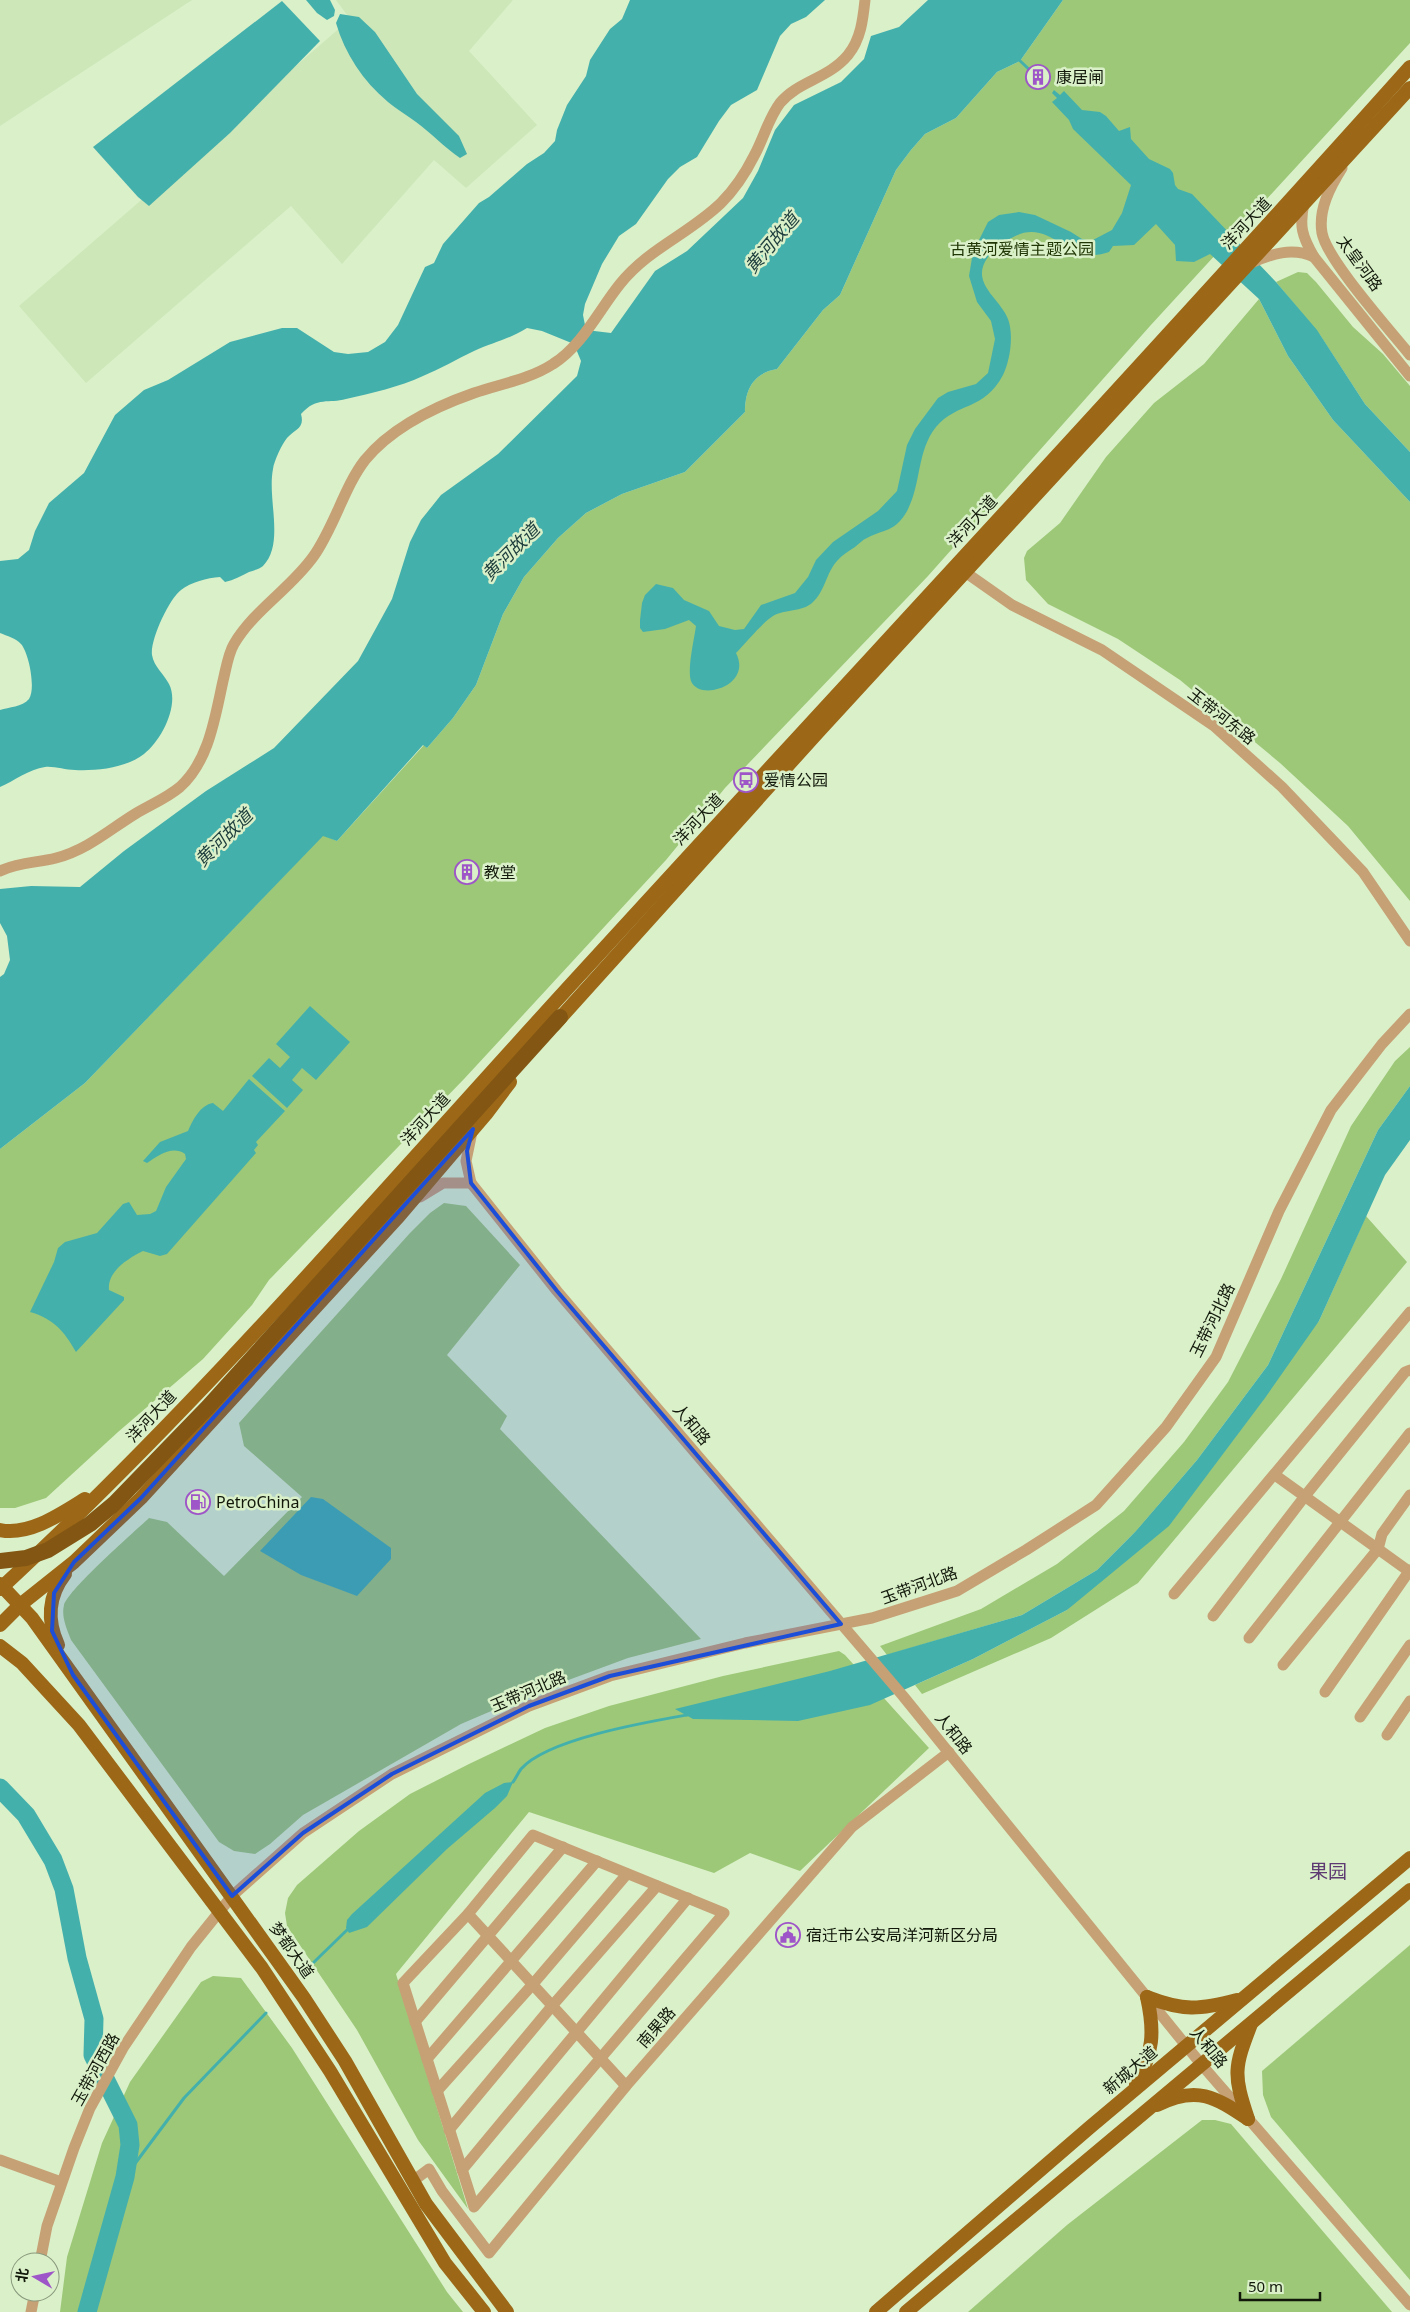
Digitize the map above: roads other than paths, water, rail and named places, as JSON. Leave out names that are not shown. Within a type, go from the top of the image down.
[{"type":"highway","points":[[0,1562],[26,1558],[48,1550],[76,1533],[114,1504],[208,1407],[472,1122],[560,1017]]},
{"type":"main road","name":"洋河大道","points":[[560,1017],[1293,214],[1309,179],[1410,67]]},
{"type":"main road","name":"洋河大道","points":[[32,1618],[1,1586],[107,1486],[311,1271],[552,1005],[1410,88]]},
{"type":"main road","points":[[0,1626],[20,1605],[74,1562],[141,1498],[405,1209],[472,1122]]},
{"type":"main road","points":[[0,1530],[28,1528],[55,1517],[107,1486]]},
{"type":"main road","points":[[73,1675],[52,1631],[50,1619],[54,1593],[59,1581],[74,1562]]},
{"type":"main road","name":"梦都大道","points":[[32,1618],[304,1998],[345,2061],[426,2204],[508,2312]]},
{"type":"main road","points":[[0,1646],[22,1663],[80,1725],[262,1968],[330,2071],[445,2263],[484,2312]]},
{"type":"main road","name":"新城大道","points":[[876,2312],[1133,2090],[1410,1858]]},
{"type":"main road","points":[[906,2312],[1410,1890]]},
{"type":"main road","points":[[1133,2090],[1149,2056],[1152,2040],[1152,2022],[1147,1997],[1184,2009],[1219,2005],[1247,1994],[1266,2009]]},
{"type":"main road","points":[[1248,2119],[1236,2079],[1238,2059],[1252,2022]]},
{"type":"main road","points":[[1142,2114],[1167,2100],[1195,2095],[1220,2100],[1248,2119]]},
{"type":"main road","points":[[1112,2108],[1128,2126]]},
{"type":"street","points":[[0,871],[13,865],[54,859],[87,848],[102,835],[178,788],[194,772],[210,736],[233,646],[253,618],[311,560],[332,525],[350,484],[364,462],[392,434],[438,408],[549,367],[569,350],[620,285],[638,266],[723,201],[755,154],[771,117],[788,95],[807,83],[819,79],[848,55],[861,29],[865,0]]},
{"type":"street","name":"太皇河路","points":[[1350,154],[1329,190],[1322,217],[1324,241],[1336,262],[1410,355]]},
{"type":"street","points":[[1303,204],[1309,179]]},
{"type":"street","points":[[1293,214],[1336,262]]},
{"type":"street","name":"太皇河路","points":[[1293,214],[1314,257],[1410,376]]},
{"type":"street","points":[[1247,264],[1276,252],[1305,253],[1314,257]]},
{"type":"street","name":"玉带河东路","points":[[965,572],[1012,605],[1102,650],[1214,726],[1282,787],[1363,872],[1410,941]]},
{"type":"street","name":"玉带河北路","points":[[219,1911],[232,1896],[302,1833],[392,1774],[528,1706],[610,1676],[745,1643],[872,1618],[957,1591],[1096,1505],[1166,1427],[1216,1357],[1279,1211],[1331,1110],[1382,1044],[1410,1014]]},
{"type":"street","points":[[405,1209],[438,1185],[471,1183],[466,1161],[472,1122]]},
{"type":"street","name":"人和路","points":[[471,1183],[557,1291],[903,1696],[1201,2064],[1410,2305]]},
{"type":"street","points":[[1174,1594],[1410,1312]]},
{"type":"street","points":[[1213,1616],[1305,1496],[1405,1372],[1410,1370]]},
{"type":"street","points":[[1249,1638],[1410,1433]]},
{"type":"street","points":[[1275,1475],[1410,1571],[1325,1692]]},
{"type":"street","points":[[1283,1666],[1378,1549],[1382,1534],[1410,1495]]},
{"type":"street","points":[[1360,1717],[1410,1645]]},
{"type":"street","points":[[1387,1735],[1410,1701]]},
{"type":"street","name":"南果路","points":[[413,2181],[429,2169],[442,2191],[489,2253],[626,2086],[852,1827],[949,1752]]},
{"type":"street","points":[[533,1835],[563,1847],[724,1913],[474,2207],[403,1983],[468,1914],[533,1835]]},
{"type":"street","points":[[415,2022],[489,1937],[563,1847]]},
{"type":"street","points":[[427,2058],[597,1861]]},
{"type":"street","points":[[437,2091],[628,1874]]},
{"type":"street","points":[[449,2130],[552,2006],[657,1886]]},
{"type":"street","points":[[462,2170],[688,1898]]},
{"type":"street","name":"玉带河西路","points":[[42,2252],[47,2226],[61,2182],[90,2108],[123,2048],[219,1911]]},
{"type":"street","points":[[468,1914],[626,2086]]},
{"type":"street","points":[[0,2160],[61,2182]]},
{"type":"water","points":[[306,0],[330,0],[335,10],[334,16],[327,20],[317,13]]},
{"type":"water","name":"黄河故道","points":[[630,0],[825,0],[806,17],[791,24],[780,36],[757,90],[731,105],[697,157],[680,167],[668,179],[636,224],[619,236],[602,264],[585,304],[583,315],[586,330],[611,333],[655,271],[687,251],[743,198],[758,171],[775,130],[794,105],[841,82],[864,59],[871,36],[899,27],[928,0],[1063,0],[1020,61],[997,72],[956,118],[925,134],[911,150],[896,170],[840,295],[823,310],[777,369],[762,374],[756,379],[749,390],[745,412],[685,472],[622,494],[586,513],[558,538],[524,577],[503,614],[476,685],[453,718],[427,748],[423,745],[337,841],[323,836],[85,1083],[0,1149],[0,977],[4,974],[10,960],[7,936],[0,923],[0,889],[31,886],[80,887],[124,851],[206,791],[274,748],[358,661],[392,599],[410,542],[421,520],[441,495],[498,454],[577,376],[581,361],[574,344],[542,331],[527,328],[404,383],[346,399],[318,403],[307,408],[301,414],[302,423],[285,441],[278,453],[274,466],[272,481],[274,534],[270,557],[259,569],[231,580],[225,582],[220,577],[189,585],[176,595],[166,611],[157,630],[152,655],[169,684],[172,693],[170,712],[157,741],[144,754],[129,763],[93,770],[39,768],[0,787],[0,710],[26,702],[31,694],[32,680],[27,655],[21,644],[17,640],[0,633],[0,561],[18,559],[29,550],[35,531],[49,503],[84,473],[115,415],[144,390],[168,380],[230,342],[282,328],[297,328],[334,352],[348,354],[368,352],[385,342],[398,325],[425,267],[434,263],[443,244],[479,203],[489,197],[527,164],[544,153],[555,141],[557,130],[567,105],[586,76],[590,60],[610,29],[622,19]]},
{"type":"water","points":[[282,1],[320,41],[230,133],[149,206],[138,197],[93,147]]},
{"type":"water","points":[[340,14],[359,17],[375,32],[417,94],[459,136],[467,154],[460,158],[422,126],[391,105],[379,94],[363,76],[344,45],[336,23]]},
{"type":"water","points":[[1054,90],[1060,95],[1064,91],[1082,110],[1100,112],[1119,131],[1130,127],[1131,139],[1149,159],[1170,169],[1178,189],[1192,194],[1276,282],[1317,330],[1365,404],[1410,452],[1410,502],[1333,420],[1288,356],[1259,299],[1210,254],[1194,262],[1176,261],[1175,245],[1156,224],[1134,245],[1113,246],[1109,252],[1093,255],[1080,253],[1044,235],[1032,232],[1018,235],[989,255],[983,266],[982,275],[984,283],[1004,311],[1011,333],[1009,355],[1003,375],[996,387],[979,401],[944,419],[936,427],[924,449],[912,499],[907,511],[897,524],[864,540],[841,557],[830,571],[816,599],[808,606],[778,614],[764,623],[736,653],[739,665],[737,674],[731,682],[713,690],[704,690],[696,687],[691,681],[690,669],[696,626],[689,620],[665,629],[643,632],[640,628],[640,620],[645,595],[656,584],[673,588],[684,600],[709,611],[719,626],[735,630],[744,629],[761,605],[795,593],[808,577],[816,560],[833,542],[878,511],[897,491],[907,445],[915,429],[938,398],[948,392],[976,384],[988,373],[995,339],[991,321],[977,302],[969,276],[973,252],[988,222],[999,215],[1019,212],[1035,215],[1082,239],[1091,241],[1112,230],[1122,213],[1131,185],[1073,129],[1069,120],[1052,102],[1057,98],[1052,93]]},
{"type":"water","points":[[310,1006],[350,1042],[316,1080],[302,1068],[292,1080],[303,1090],[287,1108],[252,1076],[269,1058],[280,1068],[290,1057],[276,1044]]},
{"type":"water","points":[[249,1079],[285,1111],[256,1142],[258,1145],[254,1150],[256,1153],[167,1254],[160,1256],[143,1251],[126,1261],[115,1271],[109,1283],[109,1290],[124,1297],[124,1300],[76,1352],[58,1327],[46,1318],[30,1312],[54,1262],[58,1248],[65,1242],[97,1233],[123,1204],[129,1202],[137,1215],[150,1214],[156,1211],[166,1187],[186,1159],[185,1154],[170,1151],[147,1163],[143,1161],[160,1142],[188,1131],[192,1122],[208,1104],[213,1103],[223,1111]]},
{"type":"water","points":[[1410,1086],[1410,1140],[1385,1175],[1319,1321],[1265,1398],[1169,1526],[1067,1610],[973,1659],[870,1705],[798,1721],[693,1719],[675,1709],[830,1671],[1022,1615],[1097,1570],[1136,1531],[1197,1460],[1268,1365],[1378,1130]]},
{"type":"water","points":[[311,1497],[323,1499],[391,1548],[391,1559],[357,1596],[301,1575],[260,1551]]},
{"type":"water","points":[[513,1782],[507,1796],[495,1808],[447,1849],[367,1927],[349,1933],[346,1928],[347,1920],[352,1914],[485,1793],[504,1783]]},
{"type":"waterway","points":[[1017,58],[1034,74]]},
{"type":"waterway","points":[[513,1782],[521,1769],[534,1758],[552,1749],[599,1733],[687,1715]]},
{"type":"waterway","points":[[0,1788],[26,1815],[53,1860],[64,1889],[77,1958],[94,2019],[93,2055],[128,2125],[130,2145],[125,2177],[87,2312]]},
{"type":"waterway","points":[[312,1964],[347,1930]]},
{"type":"waterway","points":[[125,2177],[184,2098],[266,2013]]},
{"type":"place","name":"康居闸","points":[[1038,77]]},
{"type":"place","name":"爱情公园","points":[[746,780]]},
{"type":"place","name":"教堂","points":[[467,872]]},
{"type":"place","name":"PetroChina","points":[[198,1502]]},
{"type":"place","name":"宿迁市公安局洋河新区分局","points":[[788,1935]]},
{"type":"district","name":"果园","points":[[1328,1871]]},
{"type":"park label","name":"古黄河爱情主题公园","points":[[1022,249]]}]
